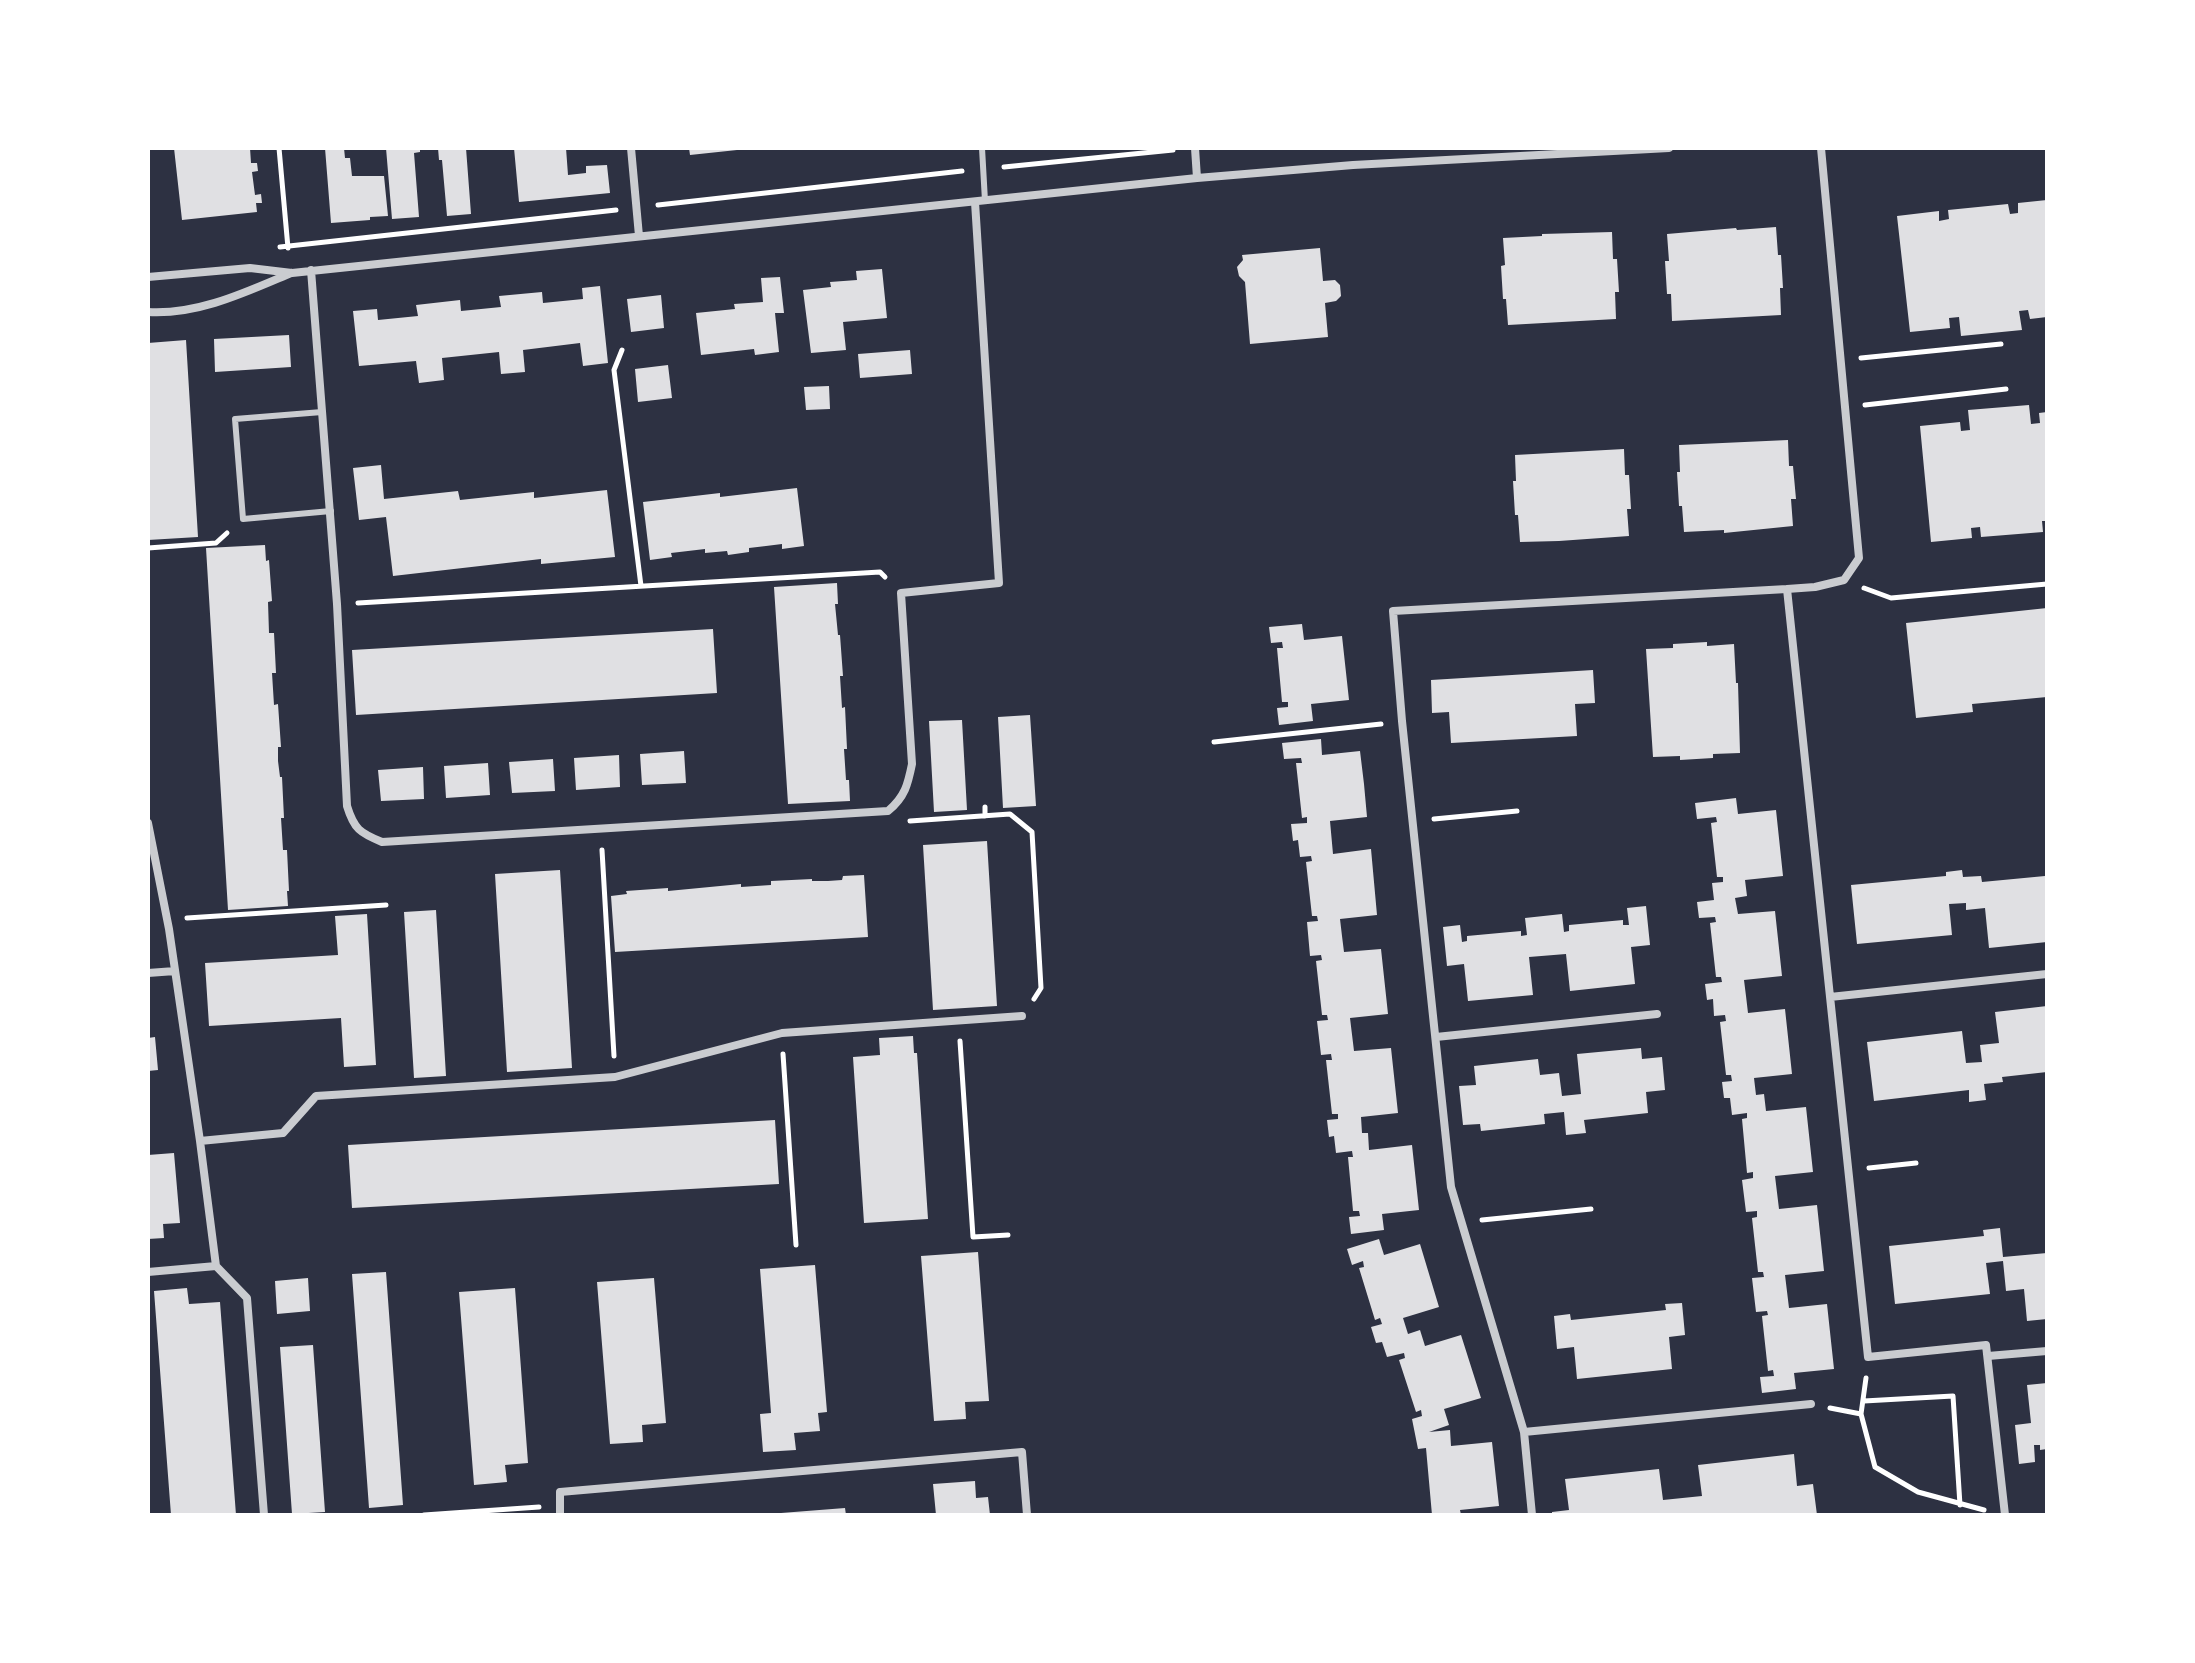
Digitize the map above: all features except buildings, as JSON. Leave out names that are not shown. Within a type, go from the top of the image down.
[{"type":"street","points":[[631,148],[639,236]]},
{"type":"street","points":[[1195,148],[1197,178]]},
{"type":"street","points":[[148,312],[201,307],[292,273],[311,270],[1197,178],[1353,165],[1669,148]]},
{"type":"street","points":[[1532,1515],[1524,1432],[1451,1187],[1393,611],[1787,589],[1844,580],[1859,558],[1821,148]]},
{"type":"street","points":[[311,270],[331,511],[347,806],[352,823],[365,835],[382,842],[888,811],[901,800],[912,764],[901,593],[999,583],[980,201]]},
{"type":"street","points":[[148,277],[250,268],[292,273]]},
{"type":"street","points":[[1787,589],[1868,1357],[1986,1345],[2005,1514]]},
{"type":"street","points":[[148,823],[175,971],[216,1266],[247,1298],[264,1515]]},
{"type":"street","points":[[148,973],[175,971]]},
{"type":"street","points":[[1830,997],[2047,974]]},
{"type":"street","points":[[1436,1037],[1657,1014]]},
{"type":"street","points":[[200,1141],[283,1133],[316,1096],[615,1077],[782,1033],[1022,1016]]},
{"type":"street","points":[[148,1272],[216,1266]]},
{"type":"street","points":[[1988,1356],[2047,1351]]},
{"type":"street","points":[[1524,1432],[1811,1404]]},
{"type":"street","points":[[560,1510],[560,1492],[1022,1452],[1027,1515]]},
{"type":"lane","points":[[980,201],[982,148]]},
{"type":"lane","points":[[322,412],[235,419],[243,519],[331,511]]},
{"type":"path","points":[[279,148],[292,273]]},
{"type":"path","points":[[273,247],[1195,148]]},
{"type":"path","points":[[1840,360],[2001,344]]},
{"type":"path","points":[[622,350],[614,370],[641,586]]},
{"type":"path","points":[[1844,407],[2006,389]]},
{"type":"path","points":[[148,548],[216,543],[243,519]]},
{"type":"path","points":[[337,604],[880,572],[901,593]]},
{"type":"path","points":[[1844,580],[1891,598],[2047,584]]},
{"type":"path","points":[[1214,742],[1402,721]]},
{"type":"path","points":[[985,807],[985,816]]},
{"type":"path","points":[[888,811],[904,821],[1010,814],[1032,832],[1041,988],[1022,1016]]},
{"type":"path","points":[[1413,821],[1517,811]]},
{"type":"path","points":[[601,830],[615,1077]]},
{"type":"path","points":[[167,920],[386,905]]},
{"type":"path","points":[[959,1020],[973,1237],[1008,1235]]},
{"type":"path","points":[[782,1033],[796,1245]]},
{"type":"path","points":[[1848,1171],[1916,1163]]},
{"type":"path","points":[[1462,1222],[1591,1209]]},
{"type":"path","points":[[1868,1357],[1861,1414],[1875,1467],[1918,1492],[2005,1514]]},
{"type":"path","points":[[1864,1401],[1953,1396],[1960,1505]]},
{"type":"path","points":[[424,1515],[560,1510]]}]
